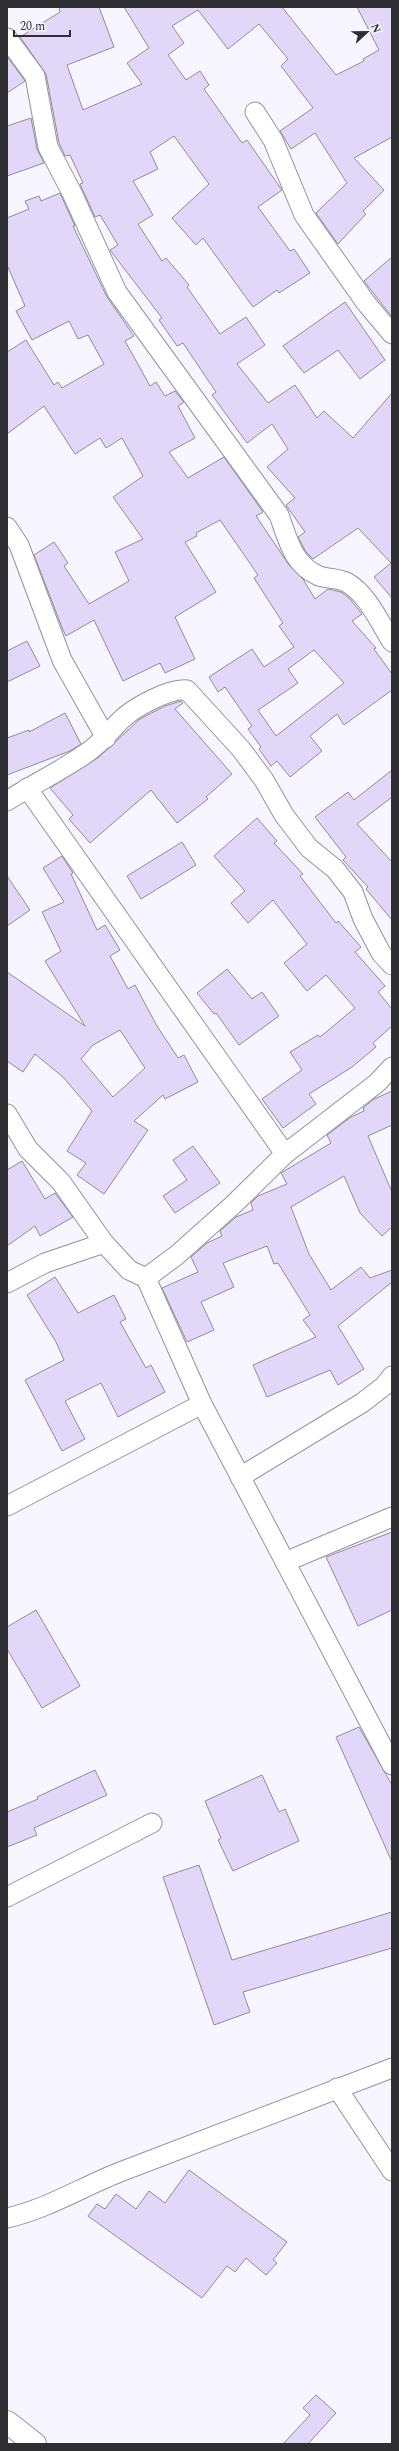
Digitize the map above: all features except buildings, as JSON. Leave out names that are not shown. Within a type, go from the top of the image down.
[{"type":"street","points":[[7,38],[35,76],[48,147],[72,194],[117,292],[279,515],[293,552],[303,568],[320,576],[346,581],[358,591],[392,642]]},
{"type":"street","points":[[255,112],[273,140],[304,215],[366,303],[392,334]]},
{"type":"street","points":[[7,527],[18,545],[62,660],[106,738]]},
{"type":"street","points":[[7,801],[26,788],[89,752],[106,738],[121,720],[136,708],[177,690],[190,692],[210,718],[240,749],[264,780],[284,815],[310,848],[335,869],[353,892],[363,919],[381,953],[392,964]]},
{"type":"street","points":[[26,788],[285,1154]]},
{"type":"street","points":[[146,1278],[177,1255],[234,1204],[285,1154],[377,1083],[392,1067]]},
{"type":"street","points":[[7,1114],[28,1149],[61,1182],[104,1243],[129,1270],[146,1278],[202,1404],[392,1765]]},
{"type":"street","points":[[7,1283],[45,1263],[104,1243]]},
{"type":"street","points":[[240,1477],[362,1403],[384,1386],[392,1376]]},
{"type":"street","points":[[7,1506],[202,1404]]},
{"type":"street","points":[[285,1562],[392,1517]]},
{"type":"street","points":[[7,1897],[152,1822]]},
{"type":"street","points":[[7,2218],[44,2208],[79,2189],[120,2172],[392,2068]]},
{"type":"street","points":[[337,2088],[392,2171]]}]
